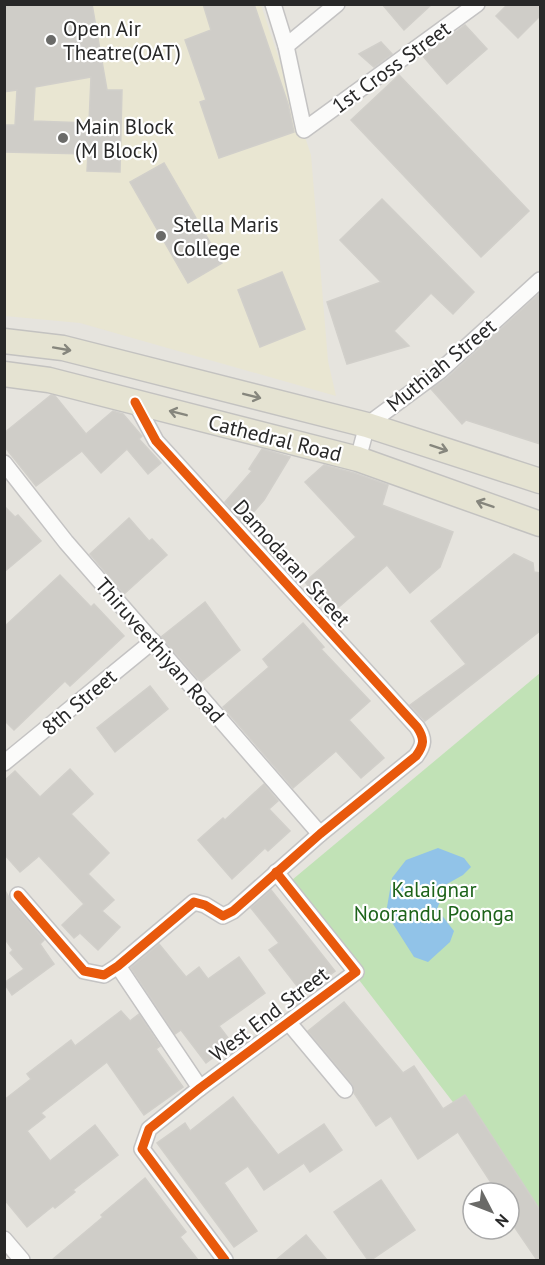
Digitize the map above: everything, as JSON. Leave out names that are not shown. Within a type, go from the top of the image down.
[{"type":"main road","name":"Cathedral Road","points":[[4,341],[63,348],[367,425],[540,481]]},
{"type":"main road","name":"Cathedral Road","points":[[4,374],[49,380],[358,459],[540,524]]},
{"type":"street","points":[[273,4],[286,46],[338,4]]},
{"type":"street","name":"1st Cross Street","points":[[286,46],[304,130],[477,4]]},
{"type":"street","name":"Muthiah Street","points":[[358,459],[367,425],[440,371],[540,280]]},
{"type":"street","name":"Damodaran Street","points":[[135,402],[156,441],[417,727],[423,737],[423,746],[416,756],[320,834]]},
{"type":"street","name":"Thiruveethiyan Road","points":[[4,463],[66,542],[320,834]]},
{"type":"street","name":"8th Street","points":[[4,763],[153,641]]},
{"type":"street","points":[[18,895],[84,971],[104,975],[118,966],[194,902],[205,905],[224,916],[233,911],[320,834]]},
{"type":"street","name":"West End Street","points":[[225,1260],[142,1149],[149,1129],[200,1088],[356,972],[276,872]]},
{"type":"street","points":[[118,966],[200,1088]]},
{"type":"street","points":[[289,1023],[345,1090]]},
{"type":"street","points":[[4,1239],[22,1260]]},
{"type":"shaded area","name":"Stella Maris College","points":[[4,5],[261,5],[311,155],[328,361],[336,396],[80,323],[5,316]]},
{"type":"green space","name":"Kalaignar Noorandu Poonga","points":[[540,673],[540,1244],[521,1213],[521,1181],[502,1181],[459,1110],[286,885]]},
{"type":"water","points":[[438,848],[464,858],[471,867],[463,875],[447,884],[437,909],[454,931],[450,942],[428,962],[414,957],[386,913],[392,878],[406,860]]},
{"type":"building","points":[[4,4],[92,4],[107,90],[122,90],[120,172],[87,171],[88,154],[4,152],[4,125],[15,125],[17,90],[4,92]],"holes":[[[91,77],[89,123],[33,121],[35,87]]]},
{"type":"building","points":[[203,4],[254,4],[288,104],[294,132],[219,158],[200,102],[206,100],[185,40],[211,30]]},
{"type":"building","points":[[382,4],[432,4],[404,30]]},
{"type":"building","points":[[508,4],[540,4],[540,16],[518,38],[496,16]]},
{"type":"building","points":[[465,25],[487,49],[447,84],[423,56]]},
{"type":"building","points":[[381,42],[392,54],[374,67],[359,54]]},
{"type":"building","points":[[399,75],[529,211],[481,257],[351,120]]},
{"type":"building","points":[[164,163],[222,263],[188,283],[130,182]]},
{"type":"building","points":[[382,199],[474,292],[453,314],[431,293],[394,331],[409,346],[347,364],[327,302],[381,282],[340,240]]},
{"type":"building","points":[[282,272],[305,329],[260,347],[238,290]]},
{"type":"building","points":[[540,293],[540,444],[466,420],[462,424],[431,389],[447,378]]},
{"type":"building","points":[[51,395],[55,396],[86,434],[113,411],[123,414],[142,436],[139,439],[161,463],[148,474],[127,449],[101,473],[82,451],[36,486],[4,446],[4,433]]},
{"type":"building","points":[[262,449],[290,457],[264,500],[244,523],[225,502],[252,471],[249,469]]},
{"type":"building","points":[[324,465],[388,485],[382,505],[453,532],[440,567],[410,593],[387,565],[332,613],[305,582],[356,537],[305,482]]},
{"type":"building","points":[[4,506],[15,517],[18,515],[41,541],[4,572]]},
{"type":"building","points":[[129,518],[149,541],[152,539],[167,555],[124,594],[90,554]]},
{"type":"building","points":[[514,554],[533,563],[534,572],[540,573],[540,631],[425,721],[410,705],[466,664],[431,621]]},
{"type":"building","points":[[60,575],[91,607],[94,604],[124,636],[70,686],[65,681],[14,730],[4,720],[4,627]]},
{"type":"building","points":[[205,602],[240,650],[201,682],[161,637]]},
{"type":"building","points":[[303,623],[324,647],[321,649],[370,701],[349,720],[384,758],[361,778],[336,751],[293,788],[223,707],[269,667],[263,659]]},
{"type":"building","points":[[150,686],[168,709],[115,752],[97,728]]},
{"type":"building","points":[[70,769],[93,794],[71,814],[109,853],[88,874],[114,900],[102,911],[120,927],[98,950],[80,933],[74,938],[62,925],[84,904],[39,856],[20,872],[4,854],[4,781],[15,771],[40,797]]},
{"type":"building","points":[[264,784],[278,801],[269,809],[290,831],[268,851],[265,848],[232,879],[198,840],[223,818],[225,820]]},
{"type":"building","points":[[4,889],[11,901],[44,940],[40,944],[54,964],[12,995],[4,983],[24,969],[10,953],[13,950],[4,938]]},
{"type":"building","points":[[271,890],[335,971],[304,995],[269,950],[279,943],[251,908]]},
{"type":"building","points":[[159,944],[186,977],[199,967],[208,979],[239,957],[265,993],[219,1026],[232,1043],[206,1063],[181,1030],[175,1034],[131,968]]},
{"type":"building","points":[[344,1002],[403,1073],[414,1066],[443,1109],[465,1095],[540,1210],[540,1260],[537,1260],[521,1237],[521,1181],[490,1181],[458,1132],[418,1159],[391,1116],[376,1126],[354,1093],[352,1084],[308,1031]]},
{"type":"building","points":[[121,1011],[130,1021],[139,1014],[160,1046],[156,1049],[183,1087],[144,1115],[107,1062],[41,1113],[45,1117],[27,1131],[50,1161],[95,1125],[118,1155],[73,1190],[75,1192],[55,1208],[53,1206],[27,1227],[4,1199],[4,1100],[31,1079],[27,1074],[71,1040],[75,1046]]},
{"type":"building","points":[[233,1097],[278,1155],[324,1124],[342,1150],[310,1172],[304,1163],[264,1190],[248,1166],[224,1183],[257,1231],[234,1247],[157,1143],[185,1123],[190,1131]]},
{"type":"building","points":[[145,1178],[186,1232],[180,1237],[198,1260],[52,1260],[103,1217],[101,1215]]},
{"type":"building","points":[[381,1180],[415,1230],[368,1260],[334,1212]]},
{"type":"building","points":[[306,1235],[327,1260],[276,1260]]},
{"type":"cycle path","points":[[18,895],[84,971],[104,975],[118,966],[194,902],[205,905],[223,916],[233,911],[320,834],[416,756],[422,745],[417,727],[156,441],[135,402]]},
{"type":"cycle path","points":[[225,1260],[142,1149],[149,1129],[200,1088],[356,972],[276,872]]},
{"type":"place","name":"Open Air Theatre(OAT)","points":[[51,40]]},
{"type":"place","name":"Main Block (M Block)","points":[[63,138]]},
{"type":"place","name":"Stella Maris College","points":[[161,236]]}]
